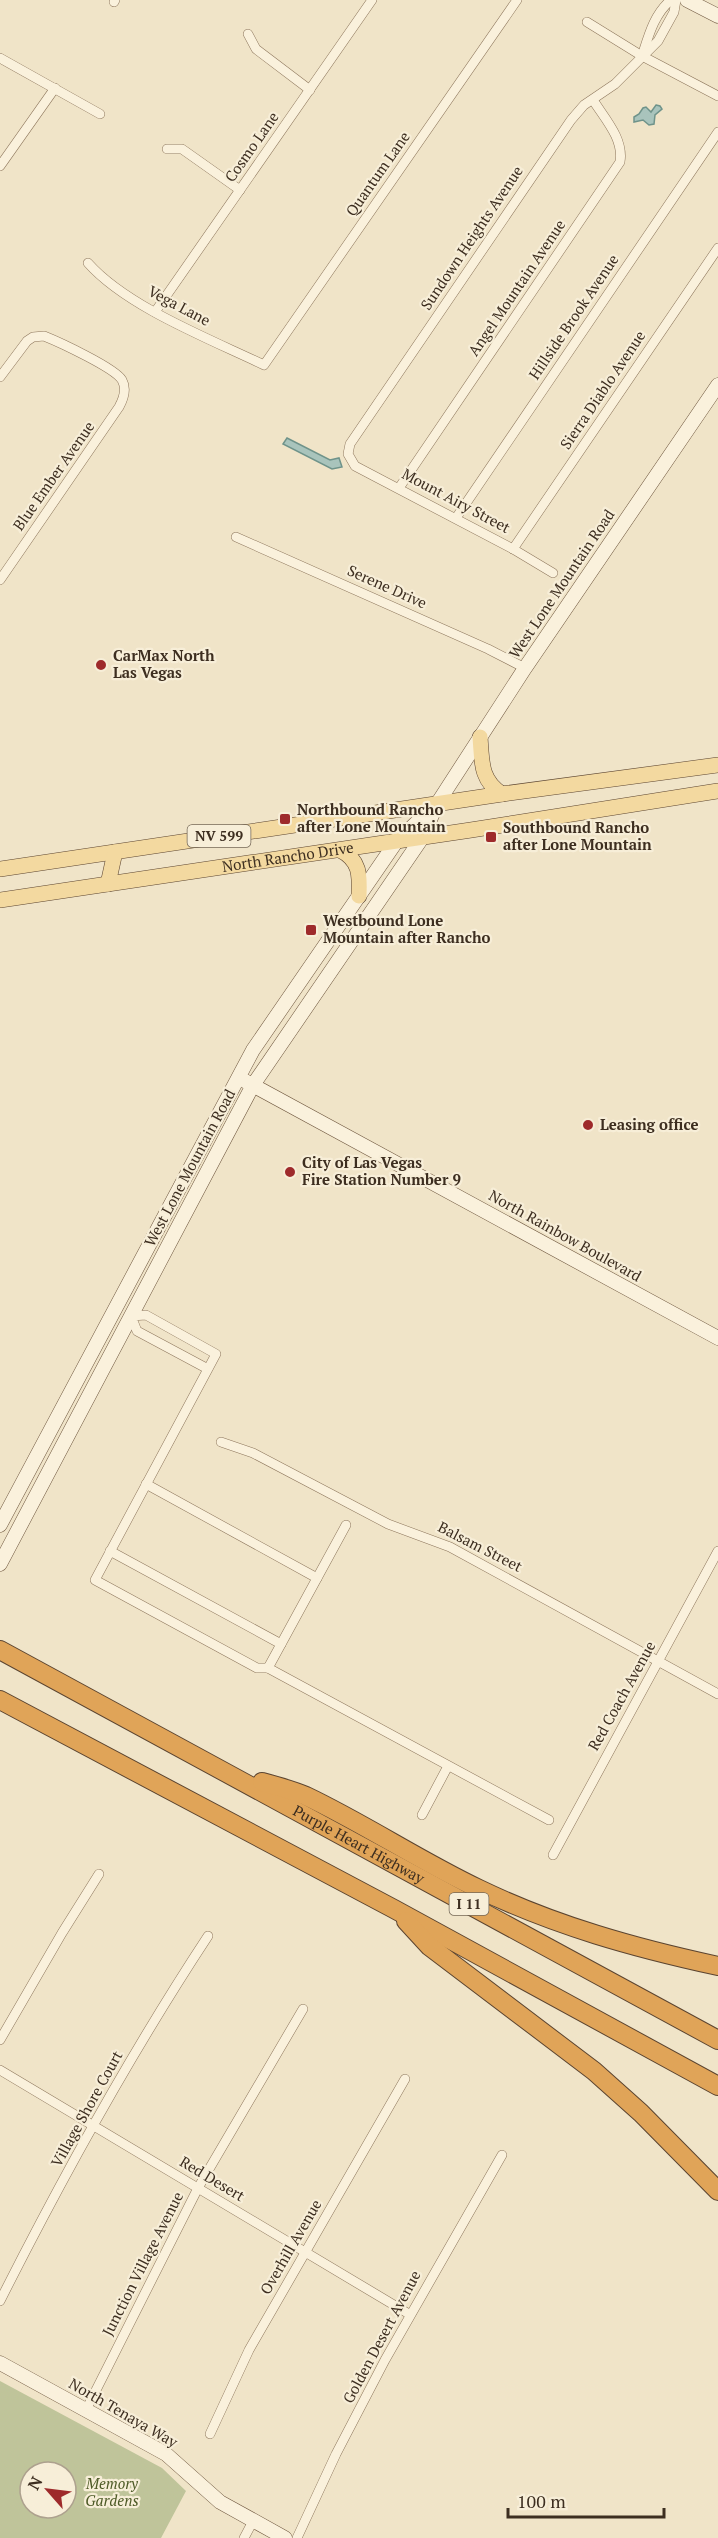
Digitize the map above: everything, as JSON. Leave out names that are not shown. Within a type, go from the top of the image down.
[{"type":"highway","name":"Purple Heart Highway","points":[[0,1650],[718,2040]]},
{"type":"highway","name":"I 11","points":[[0,1700],[394,1909],[718,2086]]},
{"type":"highway","points":[[221,1768],[305,1796],[433,1866],[536,1915],[643,1949],[718,1966]]},
{"type":"highway","points":[[394,1909],[429,1946],[594,2071],[641,2113],[718,2191]]},
{"type":"main road","points":[[687,0],[718,16]]},
{"type":"main road","name":"West Lone Mountain Road","points":[[0,1564],[253,1085],[422,838],[437,804],[525,668],[718,385]]},
{"type":"main road","points":[[480,737],[482,771],[486,780],[502,794]]},
{"type":"main road","name":"North Rancho Drive","points":[[0,869],[502,794],[718,765]]},
{"type":"main road","name":"North Rancho Drive","points":[[0,900],[396,842],[718,791]]},
{"type":"main road","name":"West Lone Mountain Road","points":[[0,1525],[253,1050],[396,842],[437,804]]},
{"type":"main road","points":[[340,850],[355,861],[359,869],[359,896]]},
{"type":"main road","points":[[108,885],[115,852]]},
{"type":"main road","name":"North Rainbow Boulevard","points":[[238,1077],[718,1338]]},
{"type":"main road","points":[[204,1139],[219,1147]]},
{"type":"main road","points":[[193,1161],[207,1170]]},
{"type":"main road","points":[[162,1219],[177,1227]]},
{"type":"main road","points":[[155,1232],[170,1240]]},
{"type":"main road","points":[[132,1275],[147,1284]]},
{"type":"main road","points":[[115,1308],[131,1316]]},
{"type":"main road","name":"North Tenaya Way","points":[[0,2362],[166,2454],[210,2494],[285,2538]]},
{"type":"street","name":"Cosmo Lane","points":[[156,312],[372,0]]},
{"type":"street","name":"Quantum Lane","points":[[264,365],[517,0]]},
{"type":"street","name":"Sundown Heights Avenue","points":[[642,56],[651,29],[663,6],[671,0]]},
{"type":"street","name":"Sundown Heights Avenue","points":[[348,454],[350,444],[571,120],[584,105],[615,84],[658,41],[674,12],[676,0]]},
{"type":"street","points":[[587,22],[642,56],[718,96]]},
{"type":"street","points":[[248,34],[256,49],[310,90]]},
{"type":"street","points":[[0,57],[100,114]]},
{"type":"street","points":[[0,166],[55,88]]},
{"type":"street","name":"Angel Mountain Avenue","points":[[399,488],[620,162],[618,140],[593,100]]},
{"type":"street","name":"Hillside Brook Avenue","points":[[456,518],[718,132]]},
{"type":"street","points":[[167,149],[182,149],[240,190]]},
{"type":"street","name":"Sierra Diablo Avenue","points":[[513,549],[718,248]]},
{"type":"street","name":"Vega Lane","points":[[88,263],[102,279],[156,312],[264,365]]},
{"type":"street","name":"Blue Ember Avenue","points":[[0,377],[21,346],[33,337],[44,336],[113,371],[125,386],[124,400],[0,580]]},
{"type":"street","name":"Mount Airy Street","points":[[348,454],[356,466],[456,518],[553,573]]},
{"type":"street","name":"Serene Drive","points":[[236,537],[488,649],[525,668]]},
{"type":"street","points":[[208,1369],[137,1331],[131,1316],[146,1315],[216,1353],[208,1369],[95,1580],[257,1668],[268,1668],[549,1820]]},
{"type":"street","name":"Balsam Street","points":[[221,1442],[253,1454],[388,1524],[450,1547],[718,1694]]},
{"type":"street","points":[[146,1484],[317,1578]]},
{"type":"street","points":[[268,1668],[346,1525]]},
{"type":"street","points":[[110,1551],[281,1644]]},
{"type":"street","name":"Red Coach Avenue","points":[[553,1854],[718,1551]]},
{"type":"street","points":[[422,1815],[448,1766]]},
{"type":"street","points":[[0,2040],[99,1874]]},
{"type":"street","name":"Village Shore Court","points":[[0,2301],[37,2229],[165,2001],[208,1936]]},
{"type":"street","name":"Junction Village Avenue","points":[[86,2410],[198,2188],[303,2009]]},
{"type":"street","name":"Red Desert","points":[[0,2070],[409,2314]]},
{"type":"street","name":"Overhill Avenue","points":[[210,2434],[249,2350],[405,2079]]},
{"type":"street","name":"Golden Desert Avenue","points":[[297,2538],[336,2454],[409,2314],[502,2155]]},
{"type":"street","points":[[244,2538],[253,2521]]},
{"type":"green space","name":"Memory Gardens","points":[[0,2381],[162,2468],[186,2491],[161,2538],[0,2538]]},
{"type":"water","points":[[656,105],[662,109],[655,115],[654,124],[649,125],[643,120],[634,122],[634,117],[643,108],[646,107],[651,112]]},
{"type":"water","points":[[287,438],[330,460],[339,458],[342,467],[332,469],[283,444]]},
{"type":"place","name":"CarMax North Las Vegas","points":[[101,665]]},
{"type":"place","name":"Northbound Rancho after Lone Mountain","points":[[285,819]]},
{"type":"place","name":"Southbound Rancho after Lone Mountain","points":[[491,837]]},
{"type":"place","name":"Westbound Lone Mountain after Rancho","points":[[311,930]]},
{"type":"place","name":"Leasing office","points":[[588,1125]]},
{"type":"place","name":"City of Las Vegas Fire Station Number 9","points":[[290,1172]]}]
